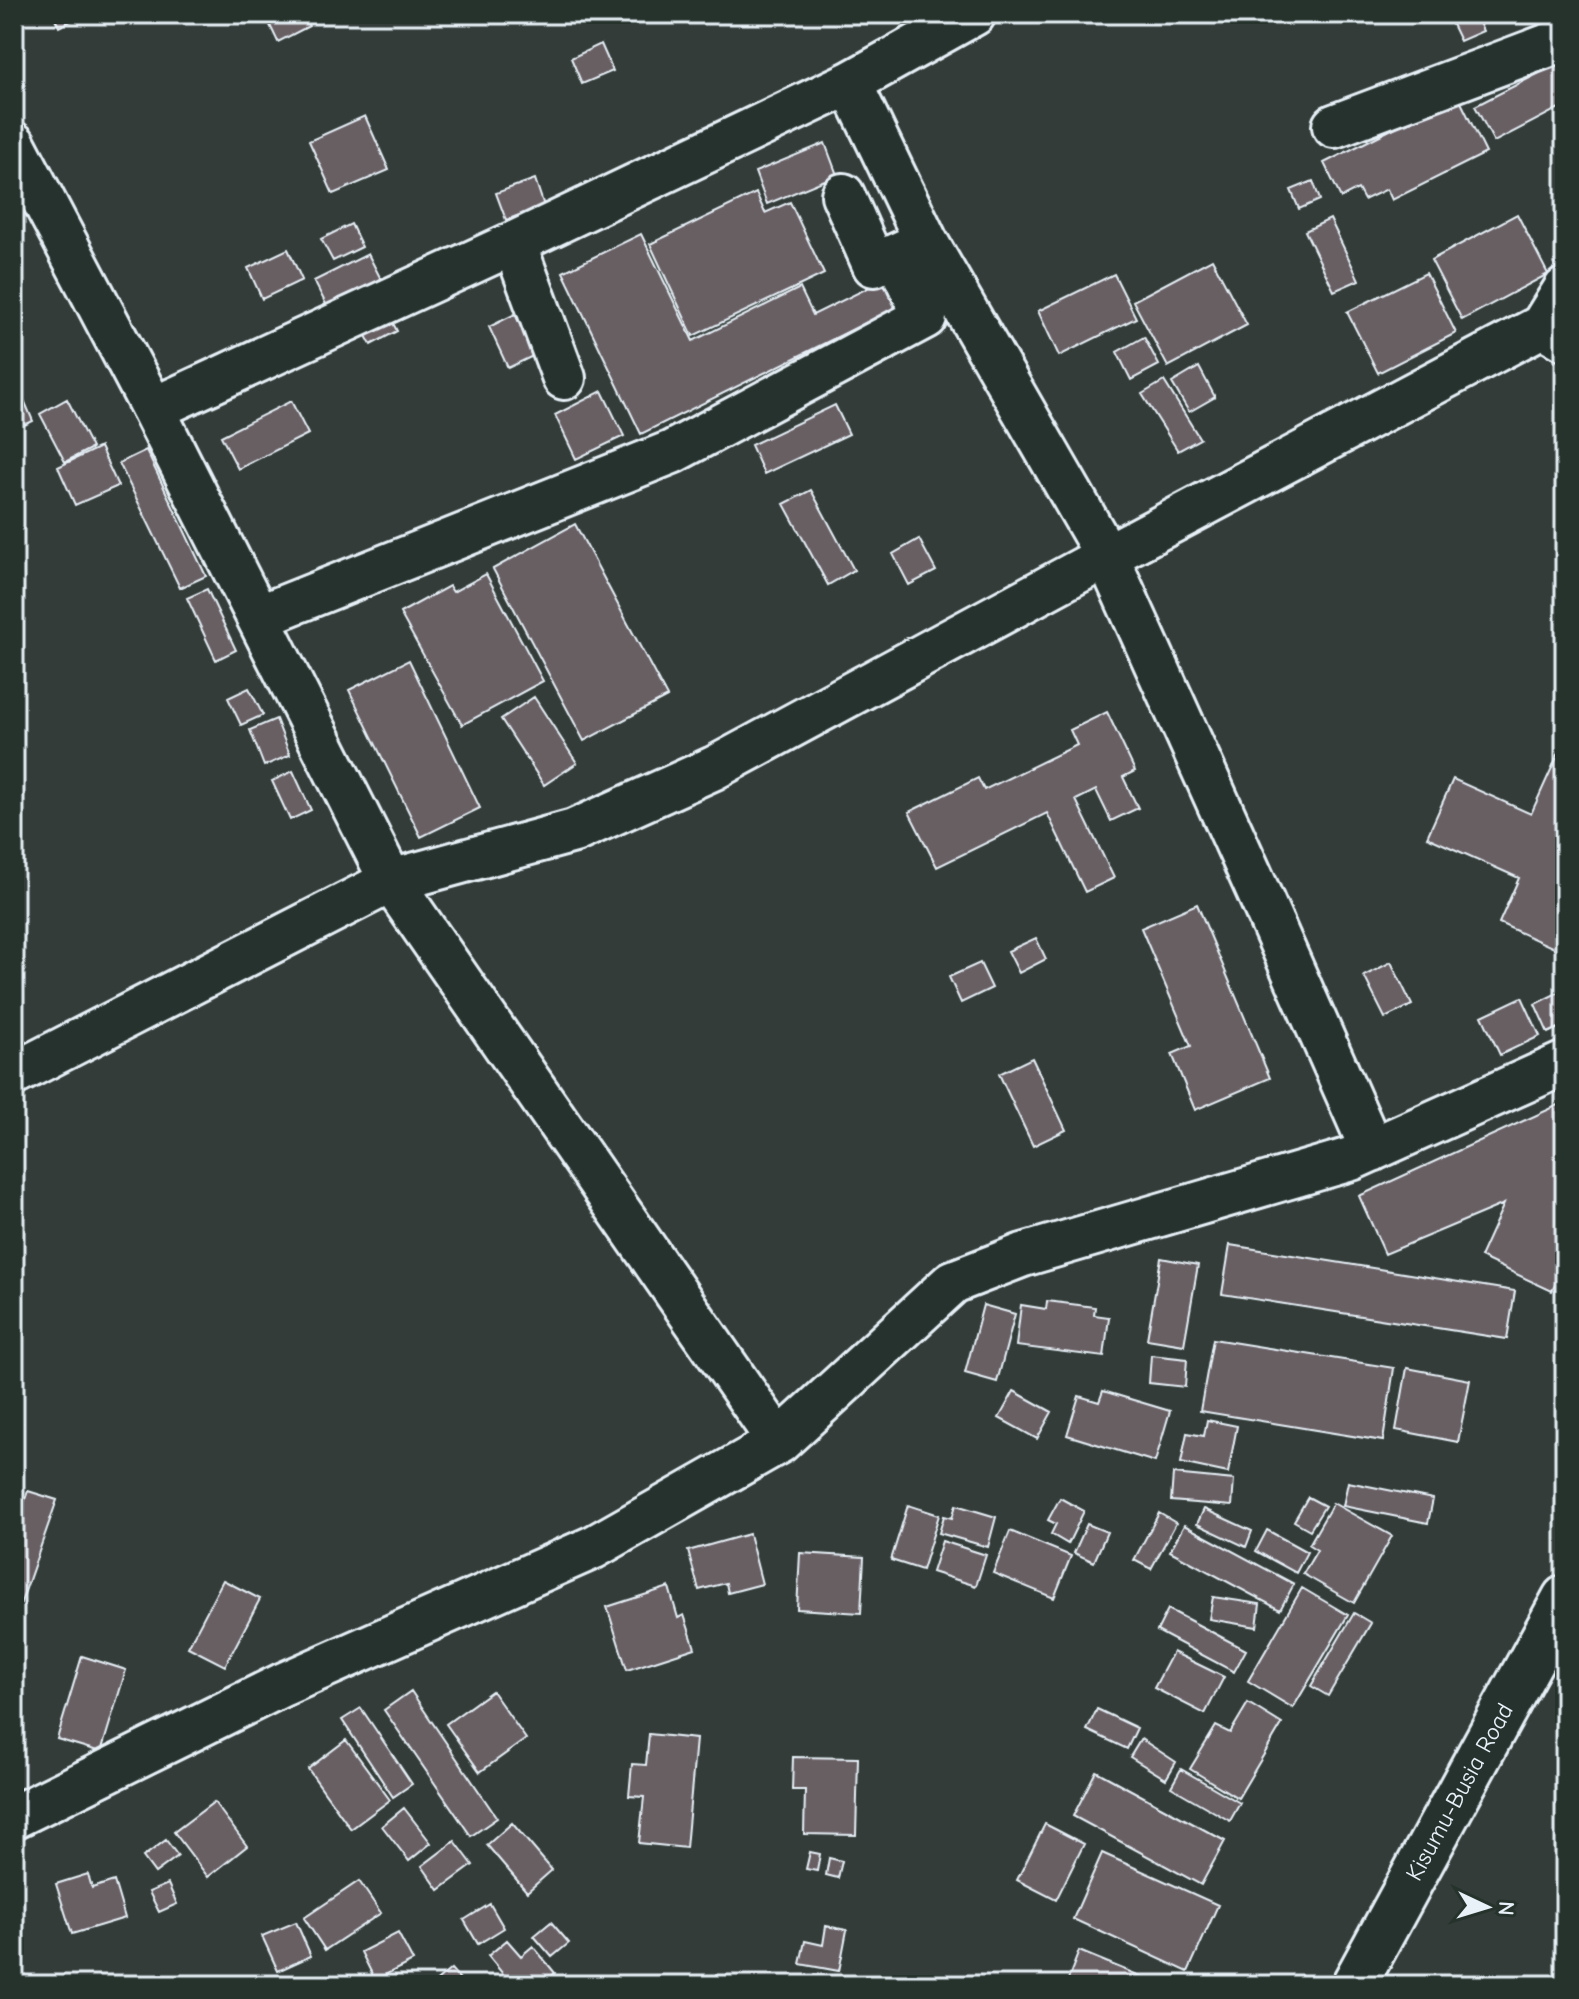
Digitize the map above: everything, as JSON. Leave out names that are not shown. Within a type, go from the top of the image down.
[{"type":"highway","name":"Kisumu-Busia Road","points":[[1354,1985],[1565,1598]]},
{"type":"street","points":[[153,409],[514,243],[850,83],[974,14]]},
{"type":"street","points":[[1334,126],[1565,39]]},
{"type":"street","points":[[258,617],[672,452],[925,317],[911,248],[850,83]]},
{"type":"street","points":[[14,144],[153,409],[391,881],[779,1442]]},
{"type":"street","points":[[843,195],[874,265],[911,248]]},
{"type":"street","points":[[514,243],[564,378]]},
{"type":"street","points":[[911,248],[1107,556],[1372,1150]]},
{"type":"street","points":[[14,1074],[391,881],[574,831],[700,775],[1107,556],[1553,332],[1565,289]]},
{"type":"street","points":[[14,1817],[282,1685],[594,1547],[779,1442],[953,1282],[1023,1255],[1351,1159],[1565,1063]]},
{"type":"building","points":[[53,14],[82,14],[83,15],[59,27]]},
{"type":"building","points":[[271,14],[303,14],[309,26],[278,42],[266,17]]},
{"type":"building","points":[[1447,14],[1475,14],[1483,31],[1460,41]]},
{"type":"building","points":[[601,44],[613,71],[582,84],[571,58]]},
{"type":"building","points":[[1565,60],[1565,105],[1494,142],[1475,106]]},
{"type":"building","points":[[1458,96],[1486,153],[1392,200],[1387,189],[1364,200],[1358,189],[1341,198],[1324,163]]},
{"type":"building","points":[[365,116],[389,170],[333,194],[309,141]]},
{"type":"building","points":[[825,143],[837,175],[767,204],[755,172]]},
{"type":"building","points":[[535,179],[544,206],[506,220],[496,193]]},
{"type":"building","points":[[1313,181],[1320,200],[1299,209],[1291,190]]},
{"type":"building","points":[[756,193],[765,213],[790,202],[824,274],[693,336],[650,244]]},
{"type":"building","points":[[1517,214],[1548,274],[1462,320],[1431,260]]},
{"type":"building","points":[[1330,219],[1359,280],[1334,291],[1305,231]]},
{"type":"building","points":[[351,224],[362,247],[333,261],[321,239]]},
{"type":"building","points":[[641,234],[693,341],[800,288],[813,315],[898,273],[912,300],[641,434],[563,272]]},
{"type":"building","points":[[288,249],[302,280],[262,299],[248,268]]},
{"type":"building","points":[[368,254],[385,287],[331,314],[314,281]]},
{"type":"building","points":[[1212,259],[1247,325],[1168,367],[1133,301]]},
{"type":"building","points":[[1426,273],[1456,333],[1378,373],[1347,312]]},
{"type":"building","points":[[1114,274],[1136,318],[1059,356],[1038,311]]},
{"type":"building","points":[[386,309],[397,331],[371,345],[359,323]]},
{"type":"building","points":[[515,314],[535,355],[508,368],[489,327]]},
{"type":"building","points":[[1144,337],[1159,365],[1131,380],[1117,352]]},
{"type":"building","points":[[1199,367],[1215,397],[1189,412],[1172,383]]},
{"type":"building","points":[[14,380],[33,421],[14,430]]},
{"type":"building","points":[[1164,381],[1200,439],[1178,451],[1142,394]]},
{"type":"building","points":[[602,391],[624,436],[576,459],[555,415]]},
{"type":"building","points":[[67,399],[92,448],[65,462],[40,414]]},
{"type":"building","points":[[291,401],[308,434],[238,469],[221,436]]},
{"type":"building","points":[[835,405],[849,434],[764,474],[751,445]]},
{"type":"building","points":[[100,447],[118,486],[75,505],[58,467]]},
{"type":"building","points":[[146,450],[206,576],[180,588],[119,463]]},
{"type":"building","points":[[811,490],[854,570],[828,585],[784,504]]},
{"type":"building","points":[[575,524],[667,697],[584,741],[493,569]]},
{"type":"building","points":[[919,539],[936,571],[909,585],[893,554]]},
{"type":"building","points":[[486,574],[543,681],[462,725],[400,613],[449,586],[453,592]]},
{"type":"building","points":[[207,589],[236,650],[216,660],[187,598]]},
{"type":"building","points":[[409,660],[480,808],[421,837],[349,690]]},
{"type":"building","points":[[249,688],[263,715],[241,725],[228,698]]},
{"type":"building","points":[[534,697],[577,763],[544,785],[501,719]]},
{"type":"building","points":[[1107,712],[1135,771],[1123,777],[1138,808],[1111,821],[1096,790],[1076,800],[1114,878],[1085,892],[1047,813],[937,867],[909,812],[978,778],[984,790],[1077,745],[1070,730]]},
{"type":"building","points":[[276,719],[290,755],[264,766],[250,730]]},
{"type":"building","points":[[1565,739],[1565,953],[1499,923],[1519,878],[1427,837],[1453,779],[1531,814]]},
{"type":"building","points":[[293,771],[311,810],[290,820],[272,781]]},
{"type":"building","points":[[1197,904],[1270,1078],[1195,1110],[1172,1054],[1191,1046],[1141,928]]},
{"type":"building","points":[[1036,938],[1046,959],[1019,973],[1008,951]]},
{"type":"building","points":[[1391,962],[1412,1005],[1385,1018],[1364,976]]},
{"type":"building","points":[[980,963],[992,988],[961,1003],[949,977]]},
{"type":"building","points":[[1565,989],[1565,1025],[1548,1033],[1535,1004]]},
{"type":"building","points":[[1522,997],[1540,1036],[1500,1055],[1482,1016]]},
{"type":"building","points":[[1032,1058],[1066,1130],[1033,1146],[999,1074]]},
{"type":"building","points":[[1565,1102],[1565,1266],[1552,1291],[1480,1257],[1504,1204],[1385,1254],[1359,1196]]},
{"type":"building","points":[[1230,1245],[1515,1291],[1507,1339],[1222,1294]]},
{"type":"building","points":[[1161,1258],[1198,1265],[1184,1345],[1147,1339]]},
{"type":"building","points":[[1047,1301],[1095,1307],[1094,1315],[1109,1317],[1104,1357],[1016,1346],[1021,1305],[1046,1309]]},
{"type":"building","points":[[983,1305],[1015,1314],[997,1382],[965,1373]]},
{"type":"building","points":[[1213,1339],[1394,1368],[1383,1441],[1200,1411]]},
{"type":"building","points":[[1151,1355],[1187,1359],[1185,1387],[1149,1383]]},
{"type":"building","points":[[1407,1368],[1470,1380],[1458,1442],[1396,1430]]},
{"type":"building","points":[[1014,1391],[1052,1412],[1037,1439],[999,1418]]},
{"type":"building","points":[[1103,1391],[1170,1411],[1155,1462],[1067,1435],[1079,1396],[1099,1402]]},
{"type":"building","points":[[14,1419],[22,1423],[14,1439]]},
{"type":"building","points":[[1207,1420],[1237,1426],[1228,1473],[1181,1463],[1187,1433],[1204,1436]]},
{"type":"building","points":[[1173,1474],[1234,1480],[1232,1506],[1171,1501]]},
{"type":"building","points":[[1348,1482],[1433,1499],[1428,1523],[1343,1506]]},
{"type":"building","points":[[28,1491],[57,1500],[16,1617],[14,1530]]},
{"type":"building","points":[[1308,1497],[1325,1506],[1310,1530],[1294,1521]]},
{"type":"building","points":[[1060,1498],[1084,1511],[1068,1544],[1051,1534],[1056,1524],[1048,1520]]},
{"type":"building","points":[[1333,1503],[1392,1536],[1354,1603],[1303,1574],[1317,1550],[1309,1545]]},
{"type":"building","points":[[908,1505],[939,1515],[922,1570],[891,1560]]},
{"type":"building","points":[[956,1505],[996,1517],[988,1547],[939,1533],[944,1516],[952,1518]]},
{"type":"building","points":[[1204,1509],[1252,1531],[1246,1547],[1197,1524]]},
{"type":"building","points":[[1159,1513],[1176,1523],[1151,1569],[1134,1560]]},
{"type":"building","points":[[1087,1524],[1107,1532],[1094,1562],[1074,1553]]},
{"type":"building","points":[[1184,1525],[1294,1584],[1280,1610],[1170,1551]]},
{"type":"building","points":[[1267,1530],[1307,1552],[1296,1573],[1256,1551]]},
{"type":"building","points":[[1010,1531],[1071,1556],[1054,1598],[993,1573]]},
{"type":"building","points":[[749,1534],[762,1584],[728,1593],[726,1583],[699,1590],[688,1551]]},
{"type":"building","points":[[942,1541],[986,1555],[976,1586],[932,1572]]},
{"type":"building","points":[[800,1553],[864,1557],[861,1613],[797,1609]]},
{"type":"building","points":[[223,1580],[260,1599],[225,1666],[188,1647]]},
{"type":"building","points":[[669,1587],[678,1618],[684,1615],[695,1648],[627,1670],[607,1607]]},
{"type":"building","points":[[1302,1588],[1348,1615],[1293,1708],[1248,1681]]},
{"type":"building","points":[[1213,1597],[1260,1604],[1257,1627],[1209,1619]]},
{"type":"building","points":[[1168,1609],[1246,1650],[1234,1672],[1157,1631]]},
{"type":"building","points":[[1354,1613],[1371,1623],[1328,1696],[1311,1686]]},
{"type":"building","points":[[1173,1652],[1224,1677],[1205,1714],[1154,1688]]},
{"type":"building","points":[[82,1656],[126,1670],[101,1752],[57,1739]]},
{"type":"building","points":[[411,1691],[497,1818],[471,1836],[384,1710]]},
{"type":"building","points":[[492,1691],[526,1739],[480,1772],[446,1724]]},
{"type":"building","points":[[1248,1703],[1282,1724],[1238,1798],[1190,1769],[1216,1726],[1230,1733]]},
{"type":"building","points":[[361,1708],[412,1784],[393,1797],[342,1720]]},
{"type":"building","points":[[1097,1709],[1137,1728],[1127,1749],[1087,1730]]},
{"type":"building","points":[[649,1734],[696,1739],[686,1848],[639,1843],[644,1797],[629,1796],[632,1764],[646,1765]]},
{"type":"building","points":[[1141,1739],[1176,1762],[1166,1779],[1130,1757]]},
{"type":"building","points":[[346,1740],[390,1800],[351,1829],[308,1769]]},
{"type":"building","points":[[793,1757],[858,1758],[856,1835],[804,1834],[805,1790],[792,1790]]},
{"type":"building","points":[[1181,1769],[1240,1803],[1230,1821],[1171,1787]]},
{"type":"building","points":[[1096,1771],[1225,1841],[1201,1885],[1073,1816]]},
{"type":"building","points":[[214,1802],[247,1846],[208,1877],[174,1832]]},
{"type":"building","points":[[404,1808],[431,1843],[409,1861],[382,1826]]},
{"type":"building","points":[[512,1823],[552,1870],[527,1892],[487,1845]]},
{"type":"building","points":[[1045,1824],[1084,1844],[1056,1900],[1017,1880]]},
{"type":"building","points":[[166,1840],[178,1856],[155,1873],[143,1857]]},
{"type":"building","points":[[455,1841],[473,1865],[439,1890],[422,1866]]},
{"type":"building","points":[[810,1852],[820,1854],[817,1871],[806,1869]]},
{"type":"building","points":[[1102,1853],[1218,1905],[1188,1972],[1073,1919]]},
{"type":"building","points":[[829,1858],[842,1861],[838,1878],[826,1875]]},
{"type":"building","points":[[88,1874],[92,1888],[114,1881],[125,1918],[72,1934],[56,1884]]},
{"type":"building","points":[[359,1881],[381,1913],[325,1950],[304,1918]]},
{"type":"building","points":[[168,1884],[177,1904],[159,1912],[149,1892]]},
{"type":"building","points":[[490,1904],[504,1928],[478,1944],[464,1920]]},
{"type":"building","points":[[296,1922],[311,1956],[278,1971],[262,1936]]},
{"type":"building","points":[[551,1922],[569,1943],[552,1957],[534,1936]]},
{"type":"building","points":[[826,1926],[847,1930],[839,1971],[800,1964],[805,1941],[823,1945]]},
{"type":"building","points":[[398,1933],[413,1961],[375,1980],[361,1952]]},
{"type":"building","points":[[507,1940],[521,1956],[533,1946],[555,1973],[541,1985],[512,1985],[488,1956]]},
{"type":"building","points":[[1079,1951],[1162,1985],[1066,1985]]},
{"type":"building","points":[[451,1969],[465,1985],[432,1985]]}]
